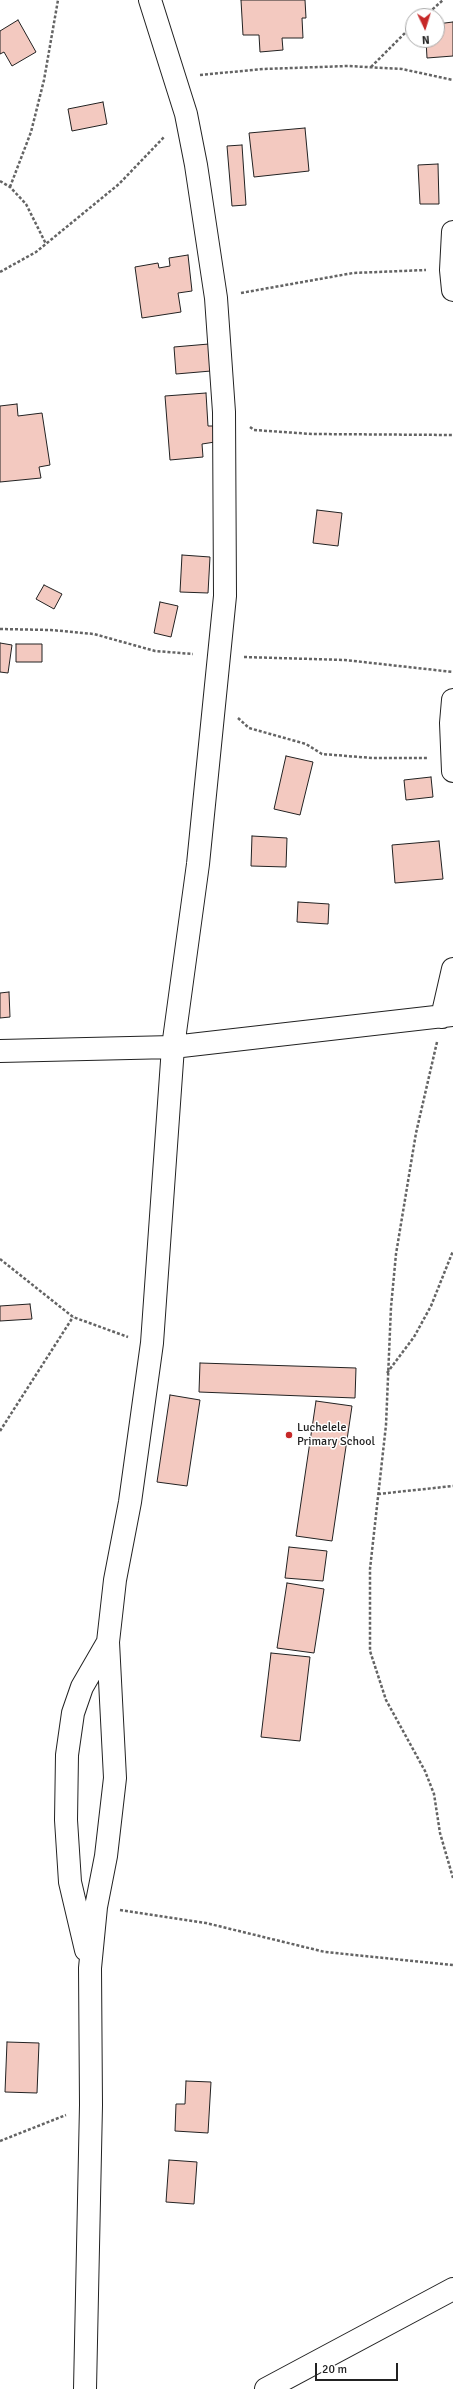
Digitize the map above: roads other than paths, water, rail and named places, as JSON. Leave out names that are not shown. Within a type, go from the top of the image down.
[{"type":"street","points":[[85,2389],[91,2105],[90,1968],[96,1907],[106,1856],[115,1778],[108,1642],[115,1580],[130,1502],[152,1343],[173,1047],[198,864],[221,656],[225,596],[224,412],[216,298],[196,165],[186,114],[150,0]]},
{"type":"street","points":[[452,280],[453,232]]},
{"type":"street","points":[[453,700],[451,723],[453,764]]},
{"type":"street","points":[[0,1051],[173,1047],[447,1016],[453,968]]},
{"type":"street","points":[[90,1968],[70,1882],[66,1820],[67,1755],[73,1713],[82,1687],[108,1642]]},
{"type":"street","points":[[266,2389],[453,2289]]},
{"type":"place","name":"Luchelele Primary School","points":[[289,1435]]}]
